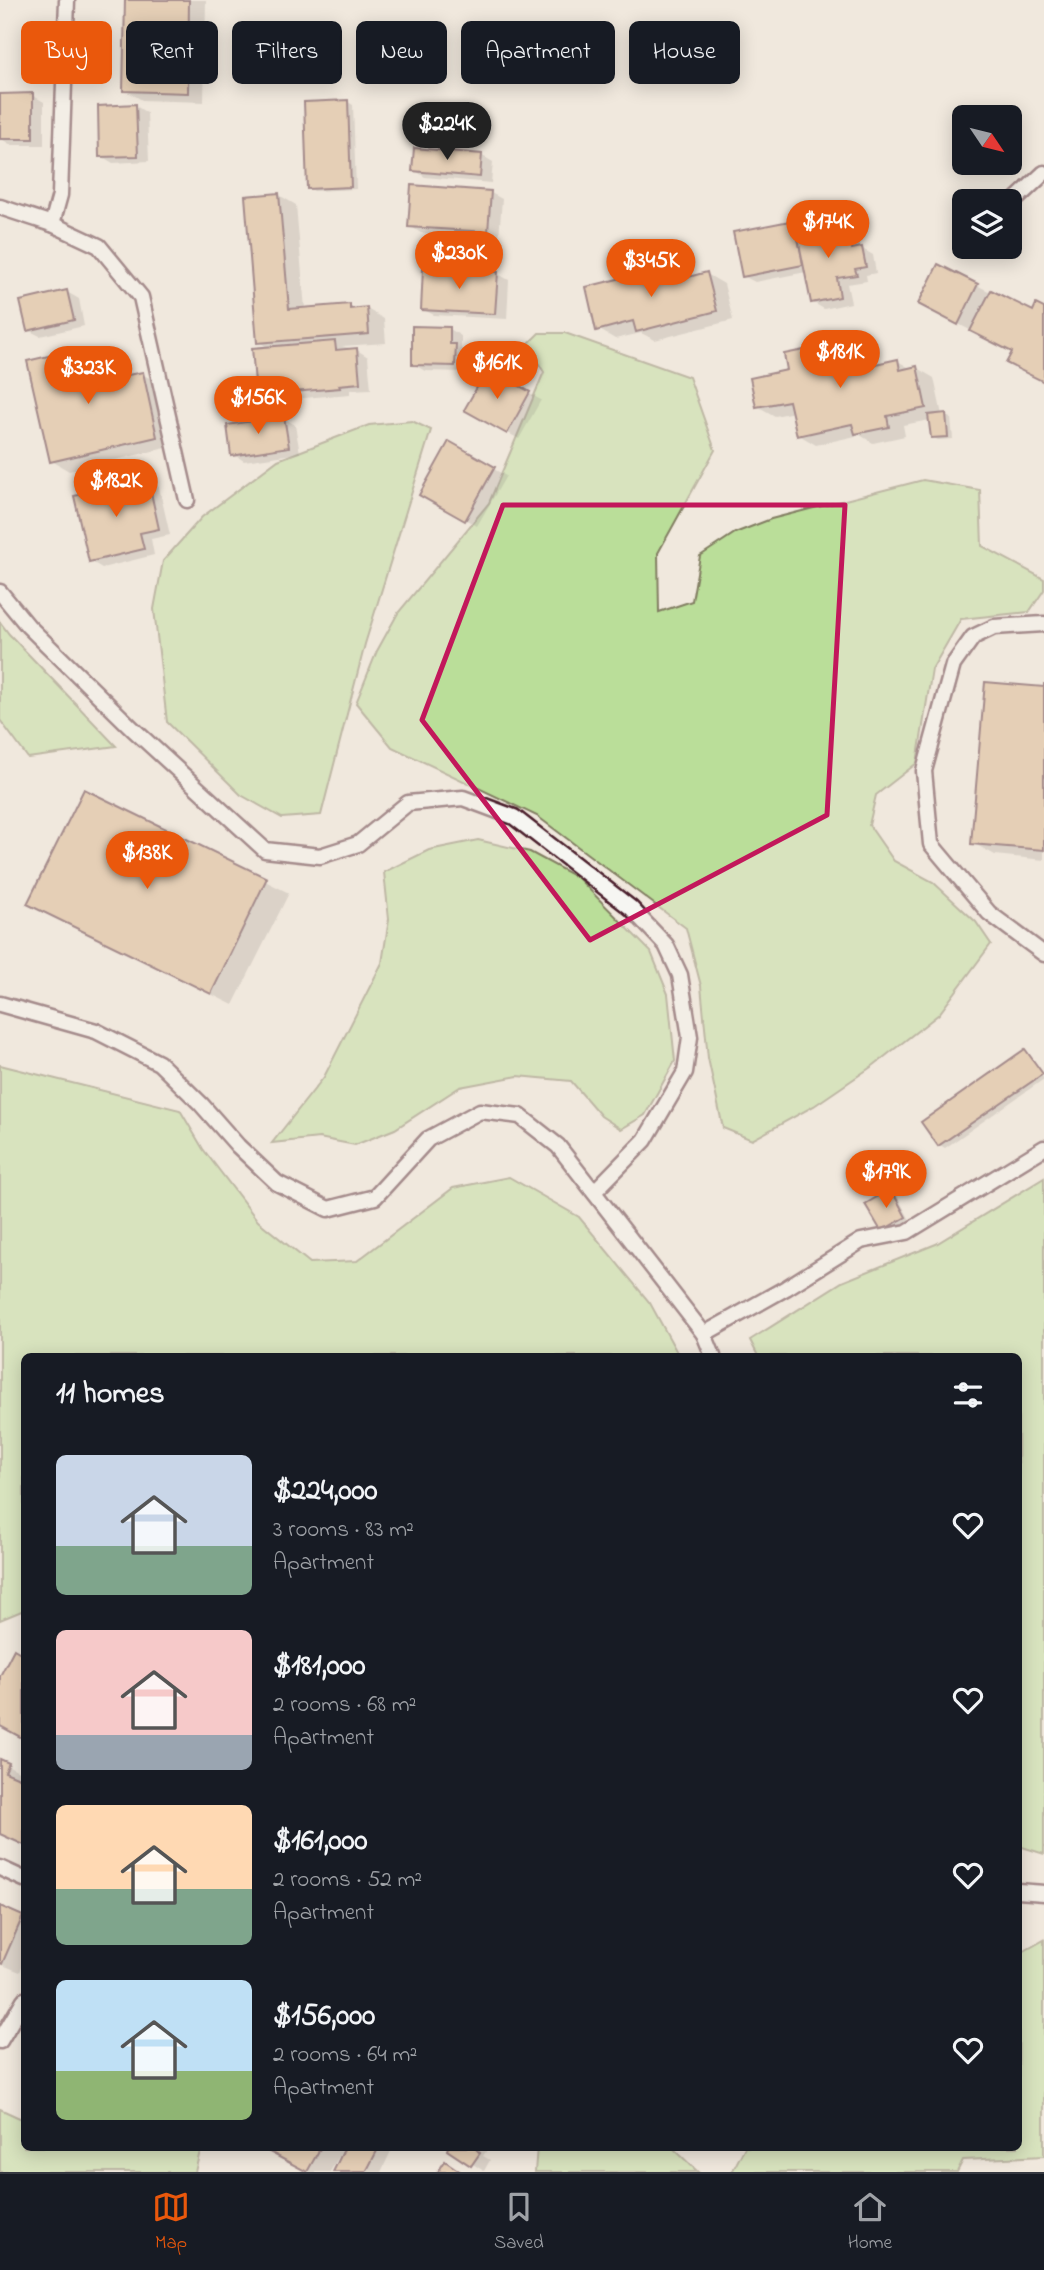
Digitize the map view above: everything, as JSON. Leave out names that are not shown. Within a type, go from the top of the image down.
[{"type":"lane","points":[[52,223],[60,195],[67,0]]},
{"type":"lane","points":[[1022,194],[1044,173]]},
{"type":"lane","points":[[0,207],[52,223],[99,246],[141,297],[187,500]]},
{"type":"lane","points":[[0,592],[28,626],[123,719],[265,850],[320,856],[358,844],[408,803],[463,798],[514,817],[631,908],[666,945],[680,975],[690,1037],[685,1072],[645,1140],[594,1192]]},
{"type":"lane","points":[[1044,624],[993,627],[974,637],[953,664],[924,771],[931,844],[989,913],[1044,954]]},
{"type":"lane","points":[[0,1004],[96,1031],[159,1063],[201,1104],[237,1146],[277,1183],[328,1209],[375,1197],[428,1139],[480,1111],[520,1116],[558,1146],[704,1334],[712,1353]]},
{"type":"lane","points":[[704,1334],[786,1288],[861,1241],[907,1232],[1044,1148]]},
{"type":"lane","points":[[0,1868],[21,1877]]},
{"type":"lane","points":[[1022,1891],[1044,1893]]},
{"type":"lane","points":[[0,2041],[21,2005]]},
{"type":"highlighted area","points":[[503,505],[845,505],[827,815],[590,940],[422,720]]},
{"type":"green space","points":[[539,333],[565,333],[689,377],[715,450],[658,553],[659,612],[692,601],[700,556],[735,533],[771,519],[923,480],[980,490],[982,546],[1044,579],[1044,590],[1029,612],[961,619],[932,669],[917,763],[876,795],[869,825],[894,861],[933,882],[976,922],[991,944],[939,1014],[874,1065],[814,1106],[752,1140],[723,1128],[708,1058],[701,986],[686,928],[537,816],[392,747],[356,703],[377,651],[398,613],[489,503],[544,372],[527,345]]},
{"type":"green space","points":[[412,421],[431,430],[365,644],[321,815],[282,818],[241,795],[167,722],[154,609],[163,561],[202,517],[278,460],[369,425]]},
{"type":"green space","points":[[0,622],[116,746],[28,758],[0,720]]},
{"type":"green space","points":[[478,840],[530,852],[578,878],[651,952],[668,994],[675,1061],[645,1115],[621,1129],[601,1116],[571,1081],[518,1076],[460,1087],[395,1129],[355,1145],[319,1138],[272,1143],[324,1077],[382,963],[389,919],[384,872],[429,850]]},
{"type":"green space","points":[[0,1065],[180,1110],[203,1149],[258,1221],[310,1263],[357,1261],[453,1188],[509,1177],[579,1217],[650,1303],[677,1353],[21,1353],[21,1611],[0,1620]]},
{"type":"green space","points":[[1044,1178],[1044,1854],[1022,1847],[1022,1353],[756,1353],[750,1340],[842,1282],[936,1244]]},
{"type":"green space","points":[[1044,1940],[1044,2156],[963,2160],[957,2172],[732,2172],[743,2151],[1022,2151],[1022,1952]]},
{"type":"green space","points":[[0,2109],[21,2119],[21,2151],[200,2151],[195,2172],[0,2172]]},
{"type":"green space","points":[[537,2151],[676,2151],[698,2172],[535,2172]]},
{"type":"building","points":[[125,0],[189,0],[189,21],[126,21],[126,84],[188,84],[188,93],[123,91]]},
{"type":"building","points":[[33,93],[33,139],[0,139],[0,94]]},
{"type":"building","points":[[348,100],[351,187],[307,189],[304,102]]},
{"type":"building","points":[[136,104],[138,156],[99,157],[98,106]]},
{"type":"building","points":[[414,148],[482,154],[480,177],[412,171]]},
{"type":"building","points":[[411,185],[491,191],[488,232],[408,227]]},
{"type":"building","points":[[279,193],[289,309],[350,304],[350,309],[367,307],[369,334],[257,343],[245,196]]},
{"type":"building","points":[[795,220],[803,265],[742,277],[733,232]]},
{"type":"building","points":[[847,223],[852,249],[862,247],[866,267],[855,269],[857,275],[837,278],[840,297],[811,303],[797,233]]},
{"type":"building","points":[[677,264],[681,279],[707,272],[717,311],[636,332],[633,321],[596,331],[586,287]]},
{"type":"building","points":[[938,264],[978,284],[958,325],[918,304]]},
{"type":"building","points":[[423,268],[498,272],[495,314],[421,310]]},
{"type":"building","points":[[67,290],[74,320],[27,331],[20,301]]},
{"type":"building","points":[[991,290],[1033,311],[1036,304],[1044,308],[1044,382],[1006,363],[1012,352],[970,331]]},
{"type":"building","points":[[412,326],[450,327],[450,344],[456,344],[455,366],[412,365]]},
{"type":"building","points":[[856,338],[862,367],[898,359],[900,370],[917,366],[926,408],[887,416],[889,427],[855,434],[852,424],[797,436],[789,401],[756,407],[750,378],[787,370],[784,354],[809,349],[811,362],[833,357],[831,343]]},
{"type":"building","points":[[335,341],[336,350],[357,348],[360,383],[339,385],[340,388],[256,395],[252,348]]},
{"type":"building","points":[[74,350],[113,378],[143,372],[157,437],[50,462],[27,361]]},
{"type":"building","points":[[488,368],[530,392],[507,434],[464,410]]},
{"type":"building","points":[[946,413],[948,437],[931,438],[928,415]]},
{"type":"building","points":[[284,416],[289,447],[231,456],[227,425]]},
{"type":"building","points":[[449,441],[495,467],[465,521],[419,495]]},
{"type":"building","points":[[148,479],[159,529],[140,533],[144,549],[89,562],[74,496]]},
{"type":"building","points":[[985,682],[1044,687],[1044,850],[971,844]]},
{"type":"building","points":[[84,789],[267,878],[211,994],[27,904]]},
{"type":"building","points":[[1025,1049],[1043,1074],[938,1146],[921,1122]]},
{"type":"building","points":[[891,1189],[906,1217],[881,1231],[865,1204]]},
{"type":"building","points":[[14,1649],[21,1653],[21,1737],[0,1726],[0,1676]]},
{"type":"building","points":[[0,1759],[9,1763],[5,1772],[21,1779],[21,1844],[0,1834]]},
{"type":"building","points":[[0,1906],[21,1915],[21,1921],[2,1964]]},
{"type":"building","points":[[268,2151],[319,2151],[307,2172]]},
{"type":"building","points":[[343,2151],[377,2151],[366,2172],[333,2172]]},
{"type":"building","points":[[448,2151],[478,2151],[480,2153],[471,2166]]},
{"type":"building","points":[[445,2161],[461,2172],[438,2172]]}]
